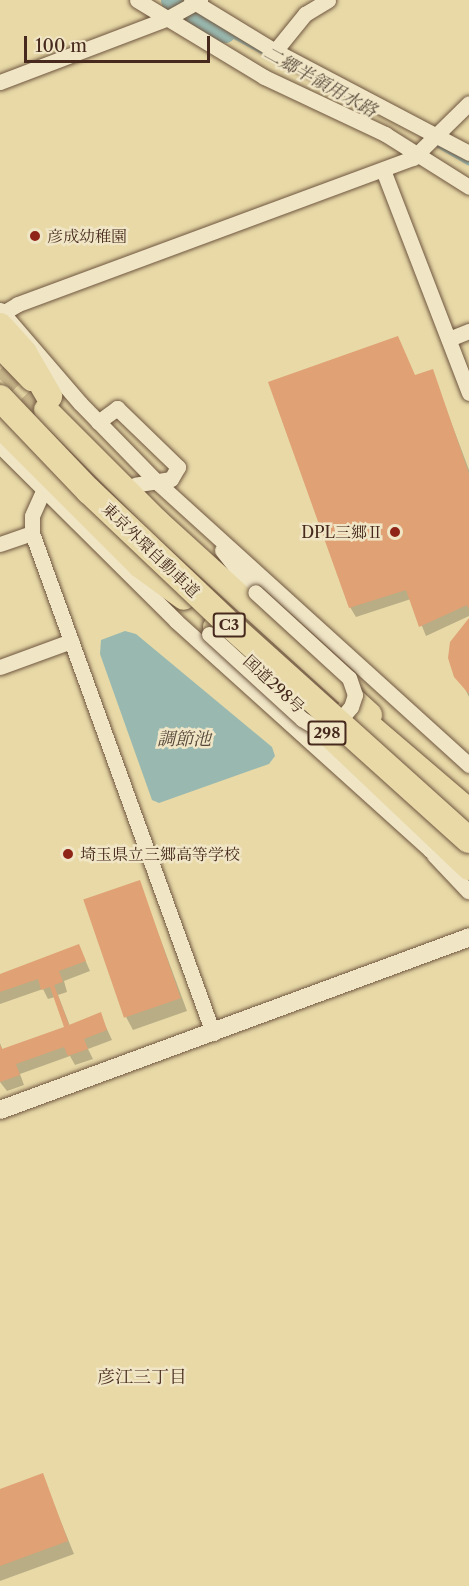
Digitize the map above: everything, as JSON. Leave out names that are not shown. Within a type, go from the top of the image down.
[{"type":"highway","points":[[1,316],[24,353],[48,403]]},
{"type":"highway","name":"298","points":[[0,346],[48,403],[210,569],[469,802]]},
{"type":"highway","name":"東京外環自動車道","points":[[0,378],[214,590],[469,812]]},
{"type":"highway","name":"東京外環自動車道","points":[[0,398],[89,491],[398,778],[469,840]]},
{"type":"highway","name":"298","points":[[48,403],[147,484],[210,569]]},
{"type":"highway","name":"国道298号","points":[[11,431],[180,610],[468,869]]},
{"type":"highway","points":[[398,778],[468,869]]},
{"type":"street","points":[[137,0],[166,20],[264,77],[385,134],[469,187]]},
{"type":"street","points":[[275,51],[305,14],[328,0]]},
{"type":"street","points":[[0,82],[166,20],[196,1],[275,51],[436,133],[469,153]]},
{"type":"street","points":[[469,103],[436,133],[417,155],[383,170],[18,304],[1,316],[98,422],[147,484],[209,530],[469,765]]},
{"type":"street","points":[[383,170],[469,393]]},
{"type":"street","points":[[448,339],[469,331]]},
{"type":"street","points":[[98,422],[117,408],[178,467],[171,479],[147,484]]},
{"type":"street","points":[[0,446],[43,490],[180,610],[430,850],[468,869]]},
{"type":"street","points":[[43,490],[32,516],[32,533],[213,1033]]},
{"type":"street","points":[[180,610],[302,719],[320,730],[334,727],[351,707],[355,695],[349,678],[237,574],[209,530]]},
{"type":"street","points":[[0,544],[32,533]]},
{"type":"street","points":[[0,667],[71,641]]},
{"type":"street","points":[[430,850],[468,869]]},
{"type":"street","points":[[0,1110],[469,937]]},
{"type":"water","name":"調節池","points":[[125,631],[136,634],[272,747],[275,756],[269,764],[159,803],[152,800],[100,654],[101,640]]},
{"type":"building","name":"DPL三郷Ⅱ","points":[[398,336],[415,375],[433,369],[469,474],[469,610],[467,605],[419,627],[406,590],[349,608],[268,382]]},
{"type":"building","points":[[469,618],[469,694],[454,677],[448,658],[450,642]]},
{"type":"building","points":[[140,880],[181,998],[124,1018],[83,900]]},
{"type":"building","points":[[79,944],[86,961],[59,971],[63,982],[54,985],[69,1025],[101,1012],[107,1030],[84,1039],[88,1049],[68,1056],[64,1047],[16,1064],[20,1075],[0,1082],[0,1045],[2,1049],[64,1027],[50,987],[41,990],[38,979],[0,992],[0,974]]},
{"type":"building","points":[[43,1473],[68,1541],[0,1566],[0,1489]]},
{"type":"waterway","name":"二郷半領用水路","points":[[172,0],[225,32]]},
{"type":"waterway","name":"二郷半領用水路","points":[[225,32],[306,76]]},
{"type":"waterway","name":"二郷半領用水路","points":[[435,144],[469,164]]},
{"type":"tunnel","points":[[4,366],[46,410]]},
{"type":"place","name":"彦成幼稚園","points":[[35,236]]},
{"type":"place","name":"DPL三郷Ⅱ","points":[[395,532]]},
{"type":"place","name":"埼玉県立三郷高等学校","points":[[68,854]]},
{"type":"district","name":"彦江三丁目","points":[[142,1377]]}]
